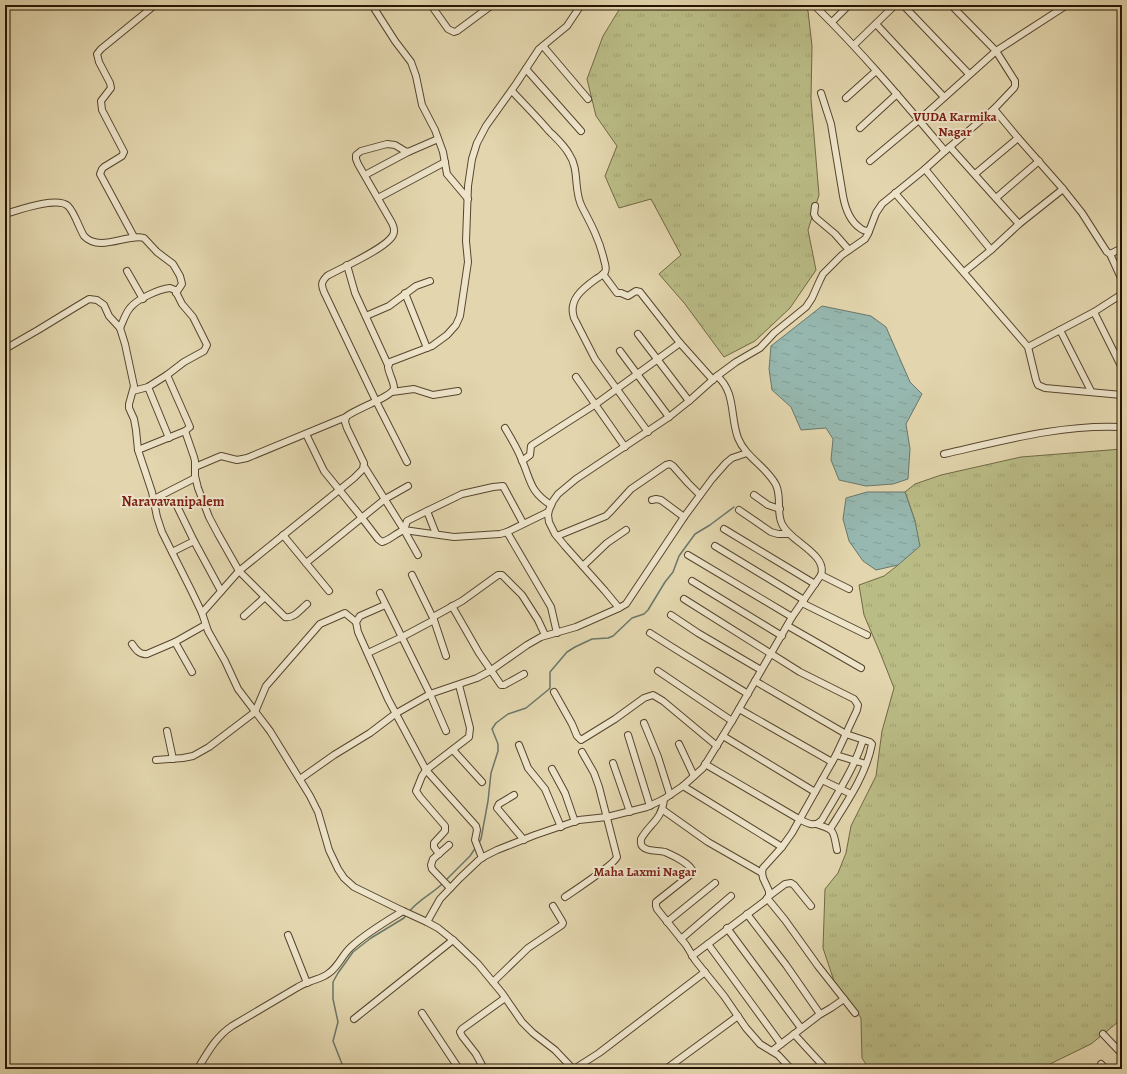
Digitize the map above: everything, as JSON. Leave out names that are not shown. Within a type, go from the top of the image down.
[{"type":"street","points":[[134,237],[100,174],[104,167],[122,156],[124,152],[102,110],[102,101],[109,92],[111,86],[97,57],[97,54],[101,49],[155,5]]},
{"type":"street","points":[[372,5],[395,41],[411,62],[416,76],[422,105],[443,152],[446,171],[449,178],[468,199]]},
{"type":"street","points":[[431,5],[448,29],[454,32],[492,5]]},
{"type":"street","points":[[388,365],[392,361],[427,348],[452,330],[456,325],[460,316],[468,262],[466,241],[470,171],[477,143],[486,126],[512,91],[539,50],[567,26],[581,5]]},
{"type":"street","points":[[814,5],[832,22],[898,94],[919,120],[975,174],[1019,224]]},
{"type":"street","points":[[832,22],[849,5]]},
{"type":"street","points":[[854,46],[895,5]]},
{"type":"street","points":[[903,5],[969,74]]},
{"type":"street","points":[[619,608],[557,536],[550,522],[548,512],[551,505],[558,494],[568,485],[669,417],[736,362],[760,348],[774,333],[806,307],[812,298],[823,274],[837,259],[865,239],[878,208],[994,109],[1014,88],[1015,84],[1013,77],[996,51],[951,5]]},
{"type":"street","points":[[870,161],[919,120],[996,51],[1067,5]]},
{"type":"street","points":[[876,24],[944,97]]},
{"type":"street","points":[[543,46],[588,99]]},
{"type":"street","points":[[526,69],[581,131]]},
{"type":"street","points":[[846,98],[876,71]]},
{"type":"street","points":[[512,91],[561,143],[572,159],[579,201],[590,220],[602,251],[606,267],[603,274],[579,293],[574,300],[572,312],[596,359],[648,432]]},
{"type":"street","points":[[821,93],[831,124],[846,208],[857,226],[862,230],[869,231]]},
{"type":"street","points":[[860,128],[898,94]]},
{"type":"street","points":[[994,109],[1082,213],[1107,252],[1110,254],[1122,280]]},
{"type":"street","points":[[975,174],[1018,138]]},
{"type":"street","points":[[365,175],[408,152],[438,139]]},
{"type":"street","points":[[407,462],[376,401],[322,286],[323,280],[327,276],[375,250],[393,236],[394,228],[392,223],[355,157],[358,153],[387,144],[395,145],[408,152]]},
{"type":"street","points":[[996,198],[1039,161]]},
{"type":"street","points":[[378,198],[445,162]]},
{"type":"street","points":[[925,169],[992,250]]},
{"type":"street","points":[[964,272],[992,250],[1019,224],[1063,189]]},
{"type":"street","points":[[895,193],[1028,347],[1038,385],[1045,388],[1122,395]]},
{"type":"street","points":[[5,214],[42,204],[58,202],[63,203],[71,210],[87,239],[101,243],[113,243],[134,237],[144,238],[156,252],[173,264],[180,276],[182,284],[176,293]]},
{"type":"street","points":[[815,206],[815,216],[835,234],[849,250]]},
{"type":"street","points":[[1110,254],[1122,248]]},
{"type":"street","points":[[347,265],[355,293],[388,365],[388,371],[394,388],[392,392]]},
{"type":"street","points":[[127,271],[143,299]]},
{"type":"street","points":[[426,922],[440,899],[446,884],[469,869],[482,858],[497,850],[579,820],[607,817],[650,806],[683,786],[705,764],[772,654],[792,617],[821,575],[822,568],[819,560],[789,534],[782,524],[780,498],[776,485],[742,446],[737,434],[730,394],[722,381],[715,378],[680,343],[640,292],[636,291],[628,296],[617,293],[603,274]]},
{"type":"street","points":[[366,316],[389,306],[416,286],[430,281]]},
{"type":"street","points":[[120,328],[126,312],[131,306],[154,293],[169,288],[173,289],[182,304],[193,317],[207,345],[204,351],[184,362],[167,376],[148,387],[133,391]]},
{"type":"street","points":[[405,293],[427,348]]},
{"type":"street","points":[[1028,347],[1094,312],[1122,294]]},
{"type":"street","points":[[5,349],[91,299],[102,303],[109,316],[120,328],[133,378],[133,391],[129,405],[136,430],[138,450],[148,477],[159,524],[202,613],[205,625],[225,661],[238,690],[270,731],[300,779],[318,812],[332,860],[344,878],[354,887],[438,928],[453,940],[470,955],[493,982],[522,1022],[533,1033],[555,1050],[574,1069],[599,1053],[705,972]]},
{"type":"street","points":[[1094,312],[1122,368]]},
{"type":"street","points":[[1060,330],[1091,391]]},
{"type":"street","points":[[638,334],[689,401]]},
{"type":"street","points":[[522,461],[530,455],[532,445],[596,404],[680,343]]},
{"type":"street","points":[[620,351],[669,417]]},
{"type":"street","points":[[138,450],[169,438],[189,428],[167,376]]},
{"type":"street","points":[[576,377],[625,447]]},
{"type":"street","points":[[148,387],[169,438]]},
{"type":"street","points":[[196,467],[221,456],[237,460],[246,458],[346,417],[392,392],[414,389],[433,395],[458,391]]},
{"type":"street","points":[[346,417],[345,422],[347,428],[363,458],[364,466],[418,555]]},
{"type":"street","points":[[944,454],[1048,432],[1086,426],[1122,427]]},
{"type":"street","points":[[506,428],[522,461],[531,485],[542,498],[551,505]]},
{"type":"street","points":[[184,431],[192,450],[196,467],[195,478],[203,502],[209,517],[239,570],[287,618],[292,617],[307,604]]},
{"type":"street","points":[[306,434],[324,471],[382,542],[404,530],[454,536],[496,534],[506,532],[548,512]]},
{"type":"street","points":[[300,779],[334,755],[370,733],[395,714],[430,694],[477,678],[545,635],[576,627],[626,604],[684,517],[712,479],[726,463],[736,456],[747,452]]},
{"type":"street","points":[[557,536],[608,514],[631,489],[666,465],[670,464],[673,466],[700,495]]},
{"type":"street","points":[[202,613],[239,570],[354,478],[364,466]]},
{"type":"street","points":[[154,499],[195,478]]},
{"type":"street","points":[[306,563],[385,499],[408,486]]},
{"type":"street","points":[[404,530],[407,522],[462,494],[503,486],[523,523]]},
{"type":"street","points":[[754,495],[768,505],[780,509]]},
{"type":"street","points":[[652,500],[661,500],[684,517]]},
{"type":"street","points":[[176,504],[221,591]]},
{"type":"street","points":[[739,510],[771,532],[778,534],[789,534]]},
{"type":"street","points":[[427,511],[436,534]]},
{"type":"street","points":[[724,528],[815,584]]},
{"type":"street","points":[[583,566],[607,543],[626,530]]},
{"type":"street","points":[[506,532],[551,607],[557,633]]},
{"type":"street","points":[[283,535],[329,591]]},
{"type":"street","points":[[172,552],[194,541]]},
{"type":"street","points":[[715,546],[803,602],[867,635]]},
{"type":"street","points":[[688,554],[792,617]]},
{"type":"street","points":[[412,575],[433,619],[446,656]]},
{"type":"street","points":[[368,653],[402,637],[433,619],[478,590],[498,575],[502,575],[522,595],[545,635]]},
{"type":"street","points":[[821,575],[849,589]]},
{"type":"street","points":[[692,581],[782,636]]},
{"type":"street","points":[[380,593],[430,694],[446,731]]},
{"type":"street","points":[[244,616],[265,597]]},
{"type":"street","points":[[684,599],[800,672],[850,697],[856,702],[858,707],[822,780],[782,847],[762,870],[764,880],[769,891],[768,897],[818,966],[855,1013]]},
{"type":"street","points":[[356,622],[360,616],[385,605]]},
{"type":"street","points":[[452,606],[499,684],[502,686],[524,674]]},
{"type":"street","points":[[156,760],[188,758],[198,753],[255,712],[266,686],[320,624],[345,613],[356,622],[358,632],[395,714],[426,770],[475,824],[477,828],[475,836],[482,858]]},
{"type":"street","points":[[671,615],[698,633],[761,670]]},
{"type":"street","points":[[132,644],[136,650],[143,655],[175,642],[205,625]]},
{"type":"street","points":[[788,626],[861,668]]},
{"type":"street","points":[[650,633],[748,694]]},
{"type":"street","points":[[175,642],[192,672]]},
{"type":"street","points":[[658,671],[732,721]]},
{"type":"street","points":[[755,681],[846,734],[872,744],[866,764],[852,794],[830,829]]},
{"type":"street","points":[[439,854],[434,848],[434,843],[445,831],[445,826],[416,791],[426,770],[469,737],[470,732],[459,685]]},
{"type":"street","points":[[554,692],[577,736],[581,740],[644,698],[653,695],[663,701],[716,746]]},
{"type":"street","points":[[739,709],[832,762]]},
{"type":"street","points":[[644,723],[658,757],[667,797],[663,810],[644,834],[641,841],[641,846],[646,849],[670,854],[690,866],[693,871],[656,902],[657,909],[724,996],[746,1028],[760,1044],[782,1058],[791,1069]]},
{"type":"street","points":[[166,731],[173,759]]},
{"type":"street","points":[[628,735],[650,806]]},
{"type":"street","points":[[723,736],[815,792]]},
{"type":"street","points":[[816,824],[822,820],[840,789],[855,761],[863,740]]},
{"type":"street","points":[[679,744],[694,776]]},
{"type":"street","points":[[519,745],[528,768],[545,789],[561,827]]},
{"type":"street","points":[[453,750],[482,782]]},
{"type":"street","points":[[565,897],[617,859],[617,854],[596,779],[582,752]]},
{"type":"street","points":[[836,754],[866,764]]},
{"type":"street","points":[[613,763],[630,812]]},
{"type":"street","points":[[705,764],[808,824],[816,824],[830,829],[834,835],[837,850]]},
{"type":"street","points":[[552,769],[565,793],[575,822]]},
{"type":"street","points":[[822,780],[852,794]]},
{"type":"street","points":[[683,786],[782,847]]},
{"type":"street","points":[[514,795],[499,804],[497,808],[524,840]]},
{"type":"street","points":[[663,810],[708,842],[762,873]]},
{"type":"street","points":[[446,884],[432,869],[431,865],[433,859],[449,845]]},
{"type":"street","points":[[692,956],[786,884],[791,883],[794,885],[811,906]]},
{"type":"street","points":[[667,922],[715,884]]},
{"type":"street","points":[[681,939],[731,896]]},
{"type":"street","points":[[493,982],[528,948],[562,925],[563,923],[553,906]]},
{"type":"street","points":[[200,1065],[216,1039],[224,1031],[307,983],[319,979],[329,973],[338,965],[350,947],[362,938],[406,913]]},
{"type":"street","points":[[747,914],[820,1014]]},
{"type":"street","points":[[727,928],[801,1028]]},
{"type":"street","points":[[288,935],[307,983]]},
{"type":"street","points":[[354,1019],[453,940]]},
{"type":"street","points":[[708,944],[781,1044]]},
{"type":"street","points":[[484,1069],[476,1054],[460,1032],[505,998]]},
{"type":"street","points":[[772,1051],[820,1014],[844,999]]},
{"type":"street","points":[[422,1012],[459,1069]]},
{"type":"street","points":[[666,1069],[738,1016]]},
{"type":"street","points":[[794,1034],[826,1069]]},
{"type":"street","points":[[1104,1034],[1122,1054]]},
{"type":"street","points":[[1101,1064],[1106,1069]]},
{"type":"green space","points":[[622,5],[803,5],[808,11],[812,46],[811,99],[819,195],[808,230],[816,270],[790,308],[755,341],[724,357],[685,304],[659,274],[681,255],[651,199],[619,208],[605,176],[617,146],[596,116],[587,79],[603,36]]},
{"type":"green space","points":[[1122,449],[1122,1025],[1118,1022],[1091,1044],[1050,1064],[1043,1069],[869,1069],[862,1058],[861,1018],[834,981],[823,948],[825,889],[838,873],[846,853],[851,826],[876,776],[882,731],[894,688],[864,615],[859,585],[884,576],[898,565],[915,521],[905,492],[915,484],[941,475],[1021,457]]},
{"type":"water","points":[[822,306],[871,316],[886,327],[910,382],[922,394],[906,424],[910,449],[908,479],[893,484],[866,486],[839,480],[831,460],[833,439],[826,428],[801,430],[791,407],[772,390],[769,369],[771,346]]},
{"type":"water","points":[[867,492],[905,492],[915,521],[920,546],[898,565],[876,570],[863,561],[849,541],[843,519],[846,498]]},
{"type":"waterway","points":[[478,844],[481,839],[488,801],[491,773],[498,751],[498,744],[492,729],[496,723],[508,714],[526,708],[548,690],[550,688],[550,672],[567,652],[592,639],[608,638],[613,636],[632,618],[644,614],[673,572],[679,556],[695,534],[734,507]]},
{"type":"waterway","points":[[445,881],[470,856],[476,847]]},
{"type":"waterway","points":[[409,912],[442,884]]},
{"type":"waterway","points":[[344,1069],[333,1041],[338,1022],[333,999],[333,982],[353,952],[371,938],[404,918],[406,915]]},
{"type":"district","name":"VUDA Karmika Nagar","points":[[955,124]]},
{"type":"district","name":"Naravavanipalem","points":[[173,501]]},
{"type":"district","name":"Maha Laxmi Nagar","points":[[645,871]]}]
